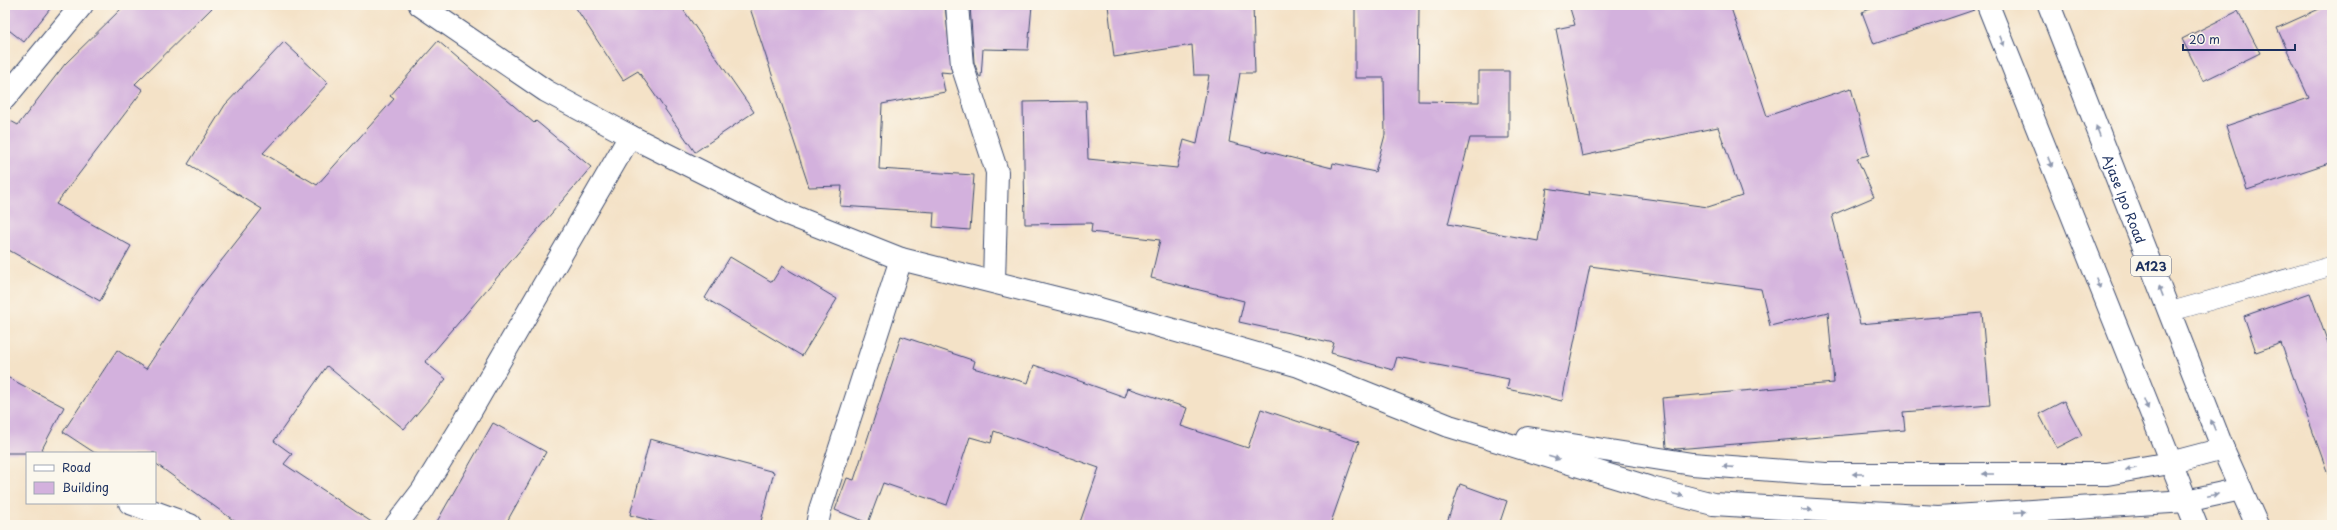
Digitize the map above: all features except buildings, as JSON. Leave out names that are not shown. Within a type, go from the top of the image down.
[{"type":"main road","points":[[5,98],[82,5]]},
{"type":"main road","points":[[420,5],[546,92],[780,211],[901,259],[994,281],[1100,309],[1299,366],[1449,426],[1651,488],[1713,504],[1939,517],[2186,501],[2241,489]]},
{"type":"main road","points":[[957,5],[962,65],[997,172],[994,281]]},
{"type":"main road","points":[[1988,5],[2196,525]]},
{"type":"main road","name":"Ajase Ipo Road","points":[[2049,5],[2223,449],[2257,525]]},
{"type":"main road","points":[[396,525],[422,490],[462,426],[630,136]]},
{"type":"main road","points":[[817,525],[820,510],[901,259]]},
{"type":"main road","points":[[1449,426],[1692,464],[1826,474],[2107,474],[2170,463],[2223,449]]},
{"type":"main road","points":[[133,504],[190,525]]},
{"type":"lane","points":[[2169,312],[2332,266]]}]
